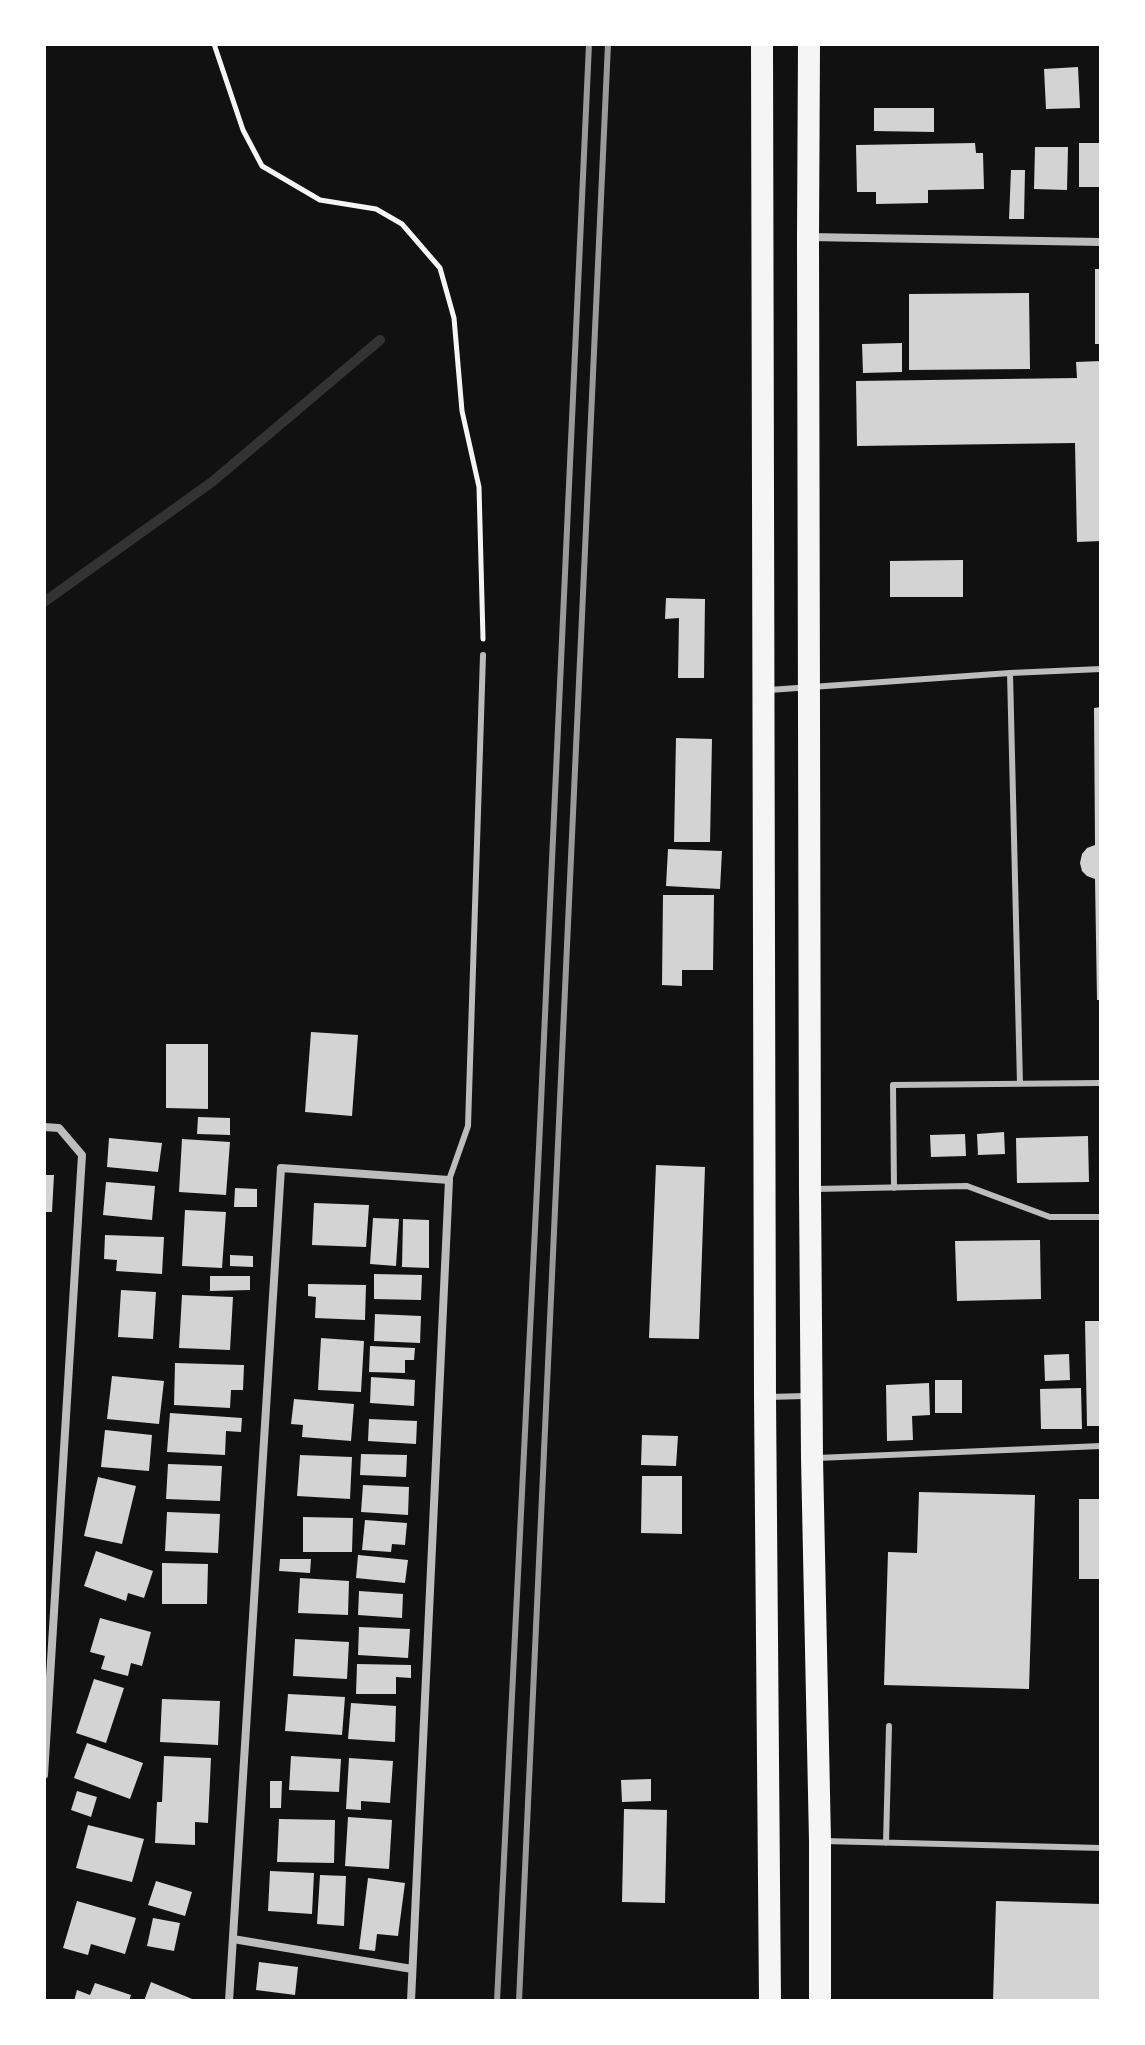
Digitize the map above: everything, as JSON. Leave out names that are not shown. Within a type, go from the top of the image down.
[{"type":"highway","points":[[762,44],[765,1397],[770,2001]]},
{"type":"highway","points":[[809,44],[811,1396],[820,2001]]},
{"type":"street","points":[[808,237],[1101,242]]},
{"type":"street","points":[[44,1127],[59,1128],[82,1155],[44,1775]]},
{"type":"street","points":[[229,2001],[281,1168],[449,1180],[411,2001]]},
{"type":"street","points":[[233,1939],[412,1969]]},
{"type":"lane","points":[[449,1180],[468,1126],[483,655]]},
{"type":"lane","points":[[763,690],[1101,669]]},
{"type":"lane","points":[[1010,673],[1020,1084]]},
{"type":"lane","points":[[894,1188],[893,1085],[1101,1083]]},
{"type":"lane","points":[[810,1189],[967,1186],[1050,1217],[1101,1217]]},
{"type":"lane","points":[[765,1397],[811,1396]]},
{"type":"lane","points":[[812,1458],[1101,1446]]},
{"type":"lane","points":[[886,1843],[889,1726]]},
{"type":"lane","points":[[820,1841],[1101,1848]]},
{"type":"path","points":[[214,44],[243,130],[262,166],[320,200],[376,209],[402,224],[440,268],[454,318],[462,411],[479,487],[483,655]]},
{"type":"building","points":[[1078,67],[1080,108],[1046,109],[1044,69]]},
{"type":"building","points":[[874,108],[934,108],[934,132],[874,131]]},
{"type":"building","points":[[975,143],[976,153],[983,153],[984,189],[928,190],[928,203],[876,204],[876,192],[857,192],[856,145]]},
{"type":"building","points":[[1079,143],[1101,143],[1101,187],[1079,187]]},
{"type":"building","points":[[1035,147],[1068,147],[1067,190],[1034,189]]},
{"type":"building","points":[[1011,170],[1025,170],[1024,219],[1009,219]]},
{"type":"building","points":[[1095,269],[1101,269],[1101,344],[1095,344]]},
{"type":"building","points":[[1029,293],[1030,369],[909,370],[909,294]]},
{"type":"building","points":[[902,343],[902,372],[863,373],[862,344]]},
{"type":"building","points":[[1101,361],[1101,541],[1077,542],[1075,443],[857,446],[856,381],[1077,378],[1076,362]]},
{"type":"building","points":[[963,560],[963,597],[890,597],[890,561]]},
{"type":"building","points":[[666,598],[705,599],[704,678],[678,678],[679,618],[665,619]]},
{"type":"building","points":[[1101,707],[1101,1000],[1097,1000],[1095,879],[1082,871],[1080,863],[1087,848],[1095,845],[1094,708]]},
{"type":"building","points":[[676,738],[712,739],[710,842],[674,842]]},
{"type":"building","points":[[668,849],[722,851],[720,889],[666,886]]},
{"type":"building","points":[[663,895],[714,895],[713,970],[682,970],[682,986],[662,985]]},
{"type":"building","points":[[311,1032],[358,1035],[352,1116],[305,1112]]},
{"type":"building","points":[[166,1044],[208,1044],[208,1109],[166,1108]]},
{"type":"building","points":[[198,1117],[230,1118],[230,1135],[197,1134]]},
{"type":"building","points":[[1004,1132],[1005,1154],[978,1155],[977,1134]]},
{"type":"building","points":[[965,1134],[966,1156],[931,1157],[930,1135]]},
{"type":"building","points":[[1088,1136],[1089,1182],[1017,1183],[1016,1138]]},
{"type":"building","points":[[109,1138],[162,1143],[158,1172],[107,1167]]},
{"type":"building","points":[[182,1139],[230,1142],[226,1195],[179,1192]]},
{"type":"building","points":[[656,1165],[705,1167],[699,1339],[649,1338]]},
{"type":"building","points":[[44,1175],[54,1175],[52,1212],[44,1212]]},
{"type":"building","points":[[106,1182],[155,1186],[152,1220],[103,1215]]},
{"type":"building","points":[[235,1188],[257,1189],[257,1207],[234,1207]]},
{"type":"building","points":[[314,1203],[369,1205],[366,1247],[312,1245]]},
{"type":"building","points":[[185,1210],[226,1212],[222,1268],[182,1266]]},
{"type":"building","points":[[373,1218],[399,1219],[396,1266],[370,1264]]},
{"type":"building","points":[[403,1219],[429,1220],[429,1268],[402,1267]]},
{"type":"building","points":[[105,1235],[164,1237],[162,1274],[116,1271],[117,1260],[104,1259]]},
{"type":"building","points":[[1040,1240],[1041,1299],[957,1301],[955,1241]]},
{"type":"building","points":[[230,1255],[253,1256],[253,1267],[230,1266]]},
{"type":"building","points":[[374,1274],[422,1275],[421,1300],[374,1299]]},
{"type":"building","points":[[210,1276],[250,1276],[250,1290],[210,1291]]},
{"type":"building","points":[[308,1284],[366,1285],[365,1320],[315,1318],[316,1297],[308,1296]]},
{"type":"building","points":[[121,1290],[156,1292],[153,1339],[118,1337]]},
{"type":"building","points":[[182,1295],[233,1297],[230,1350],[179,1348]]},
{"type":"building","points":[[375,1314],[421,1316],[420,1343],[374,1341]]},
{"type":"building","points":[[1085,1321],[1101,1321],[1101,1426],[1087,1426]]},
{"type":"building","points":[[321,1338],[364,1341],[361,1392],[318,1390]]},
{"type":"building","points":[[370,1346],[415,1348],[414,1360],[405,1360],[405,1373],[369,1372]]},
{"type":"building","points":[[1069,1354],[1070,1380],[1045,1381],[1044,1355]]},
{"type":"building","points":[[175,1363],[244,1365],[243,1390],[231,1390],[230,1408],[174,1405]]},
{"type":"building","points":[[112,1376],[164,1381],[159,1424],[107,1419]]},
{"type":"building","points":[[371,1377],[415,1380],[414,1406],[370,1403]]},
{"type":"building","points":[[935,1380],[962,1380],[962,1413],[935,1413]]},
{"type":"building","points":[[929,1383],[930,1415],[912,1416],[913,1440],[887,1441],[886,1385]]},
{"type":"building","points":[[1081,1388],[1082,1429],[1041,1429],[1040,1389]]},
{"type":"building","points":[[294,1399],[354,1404],[351,1441],[302,1437],[303,1425],[291,1424]]},
{"type":"building","points":[[170,1413],[242,1418],[241,1432],[226,1431],[225,1455],[167,1452]]},
{"type":"building","points":[[369,1419],[417,1421],[416,1444],[368,1441]]},
{"type":"building","points":[[105,1430],[152,1435],[149,1471],[101,1467]]},
{"type":"building","points":[[642,1435],[678,1436],[676,1466],[641,1465]]},
{"type":"building","points":[[361,1454],[407,1455],[406,1477],[360,1475]]},
{"type":"building","points":[[300,1455],[352,1457],[350,1499],[297,1496]]},
{"type":"building","points":[[168,1464],[222,1466],[220,1501],[166,1499]]},
{"type":"building","points":[[642,1476],[682,1476],[682,1534],[641,1533]]},
{"type":"building","points":[[98,1477],[136,1486],[122,1544],[84,1536]]},
{"type":"building","points":[[363,1485],[409,1487],[408,1515],[361,1512]]},
{"type":"building","points":[[919,1492],[1035,1495],[1029,1689],[884,1685],[888,1552],[917,1553]]},
{"type":"building","points":[[1079,1499],[1101,1499],[1101,1579],[1079,1579]]},
{"type":"building","points":[[167,1512],[220,1514],[218,1553],[165,1551]]},
{"type":"building","points":[[303,1517],[353,1518],[352,1552],[303,1552]]},
{"type":"building","points":[[365,1520],[407,1523],[405,1545],[392,1544],[391,1552],[362,1550]]},
{"type":"building","points":[[96,1551],[153,1571],[144,1598],[128,1593],[126,1601],[84,1586]]},
{"type":"building","points":[[358,1555],[408,1560],[405,1583],[356,1578]]},
{"type":"building","points":[[280,1559],[311,1559],[310,1573],[279,1571]]},
{"type":"building","points":[[162,1563],[208,1564],[207,1604],[162,1604]]},
{"type":"building","points":[[300,1578],[349,1581],[348,1615],[298,1613]]},
{"type":"building","points":[[359,1591],[403,1594],[402,1618],[358,1615]]},
{"type":"building","points":[[100,1618],[151,1632],[142,1666],[131,1663],[128,1676],[101,1669],[105,1656],[90,1652]]},
{"type":"building","points":[[359,1627],[410,1629],[408,1658],[358,1655]]},
{"type":"building","points":[[295,1639],[349,1642],[347,1679],[293,1676]]},
{"type":"building","points":[[357,1664],[411,1665],[411,1678],[396,1677],[396,1694],[356,1694]]},
{"type":"building","points":[[94,1679],[124,1688],[106,1743],[76,1733]]},
{"type":"building","points":[[288,1694],[345,1697],[342,1735],[285,1731]]},
{"type":"building","points":[[162,1699],[220,1701],[218,1745],[160,1742]]},
{"type":"building","points":[[351,1703],[396,1706],[395,1742],[348,1739]]},
{"type":"building","points":[[87,1743],[143,1763],[130,1799],[74,1778]]},
{"type":"building","points":[[164,1756],[211,1758],[208,1823],[195,1822],[195,1845],[155,1843],[157,1802],[162,1802]]},
{"type":"building","points":[[291,1756],[341,1759],[339,1792],[289,1790]]},
{"type":"building","points":[[349,1758],[393,1761],[390,1803],[361,1801],[361,1810],[346,1809]]},
{"type":"building","points":[[651,1779],[651,1801],[622,1802],[621,1780]]},
{"type":"building","points":[[270,1781],[282,1781],[281,1808],[270,1808]]},
{"type":"building","points":[[77,1791],[97,1797],[91,1817],[71,1810]]},
{"type":"building","points":[[624,1809],[667,1810],[665,1903],[622,1902]]},
{"type":"building","points":[[348,1817],[392,1820],[389,1869],[345,1866]]},
{"type":"building","points":[[279,1819],[335,1820],[334,1863],[277,1862]]},
{"type":"building","points":[[88,1825],[144,1839],[132,1882],[76,1868]]},
{"type":"building","points":[[270,1871],[314,1873],[312,1914],[268,1911]]},
{"type":"building","points":[[320,1875],[346,1876],[344,1926],[317,1924]]},
{"type":"building","points":[[368,1878],[405,1883],[398,1936],[377,1934],[375,1951],[359,1949]]},
{"type":"building","points":[[156,1881],[192,1892],[185,1916],[148,1905]]},
{"type":"building","points":[[77,1901],[136,1918],[125,1954],[91,1944],[88,1955],[63,1948]]},
{"type":"building","points":[[996,1901],[1101,1904],[1101,2001],[993,2001]]},
{"type":"building","points":[[153,1918],[180,1923],[174,1951],[147,1946]]},
{"type":"building","points":[[259,1962],[298,1967],[295,1995],[256,1990]]},
{"type":"building","points":[[151,1982],[197,2001],[144,2001]]},
{"type":"building","points":[[95,1983],[131,1995],[129,2001],[74,2001],[77,1990],[90,1995]]},
{"type":"waterway","points":[[44,602],[212,482],[380,340]]},
{"type":"railway","points":[[497,2001],[589,44]]},
{"type":"railway","points":[[519,2001],[608,44]]}]
